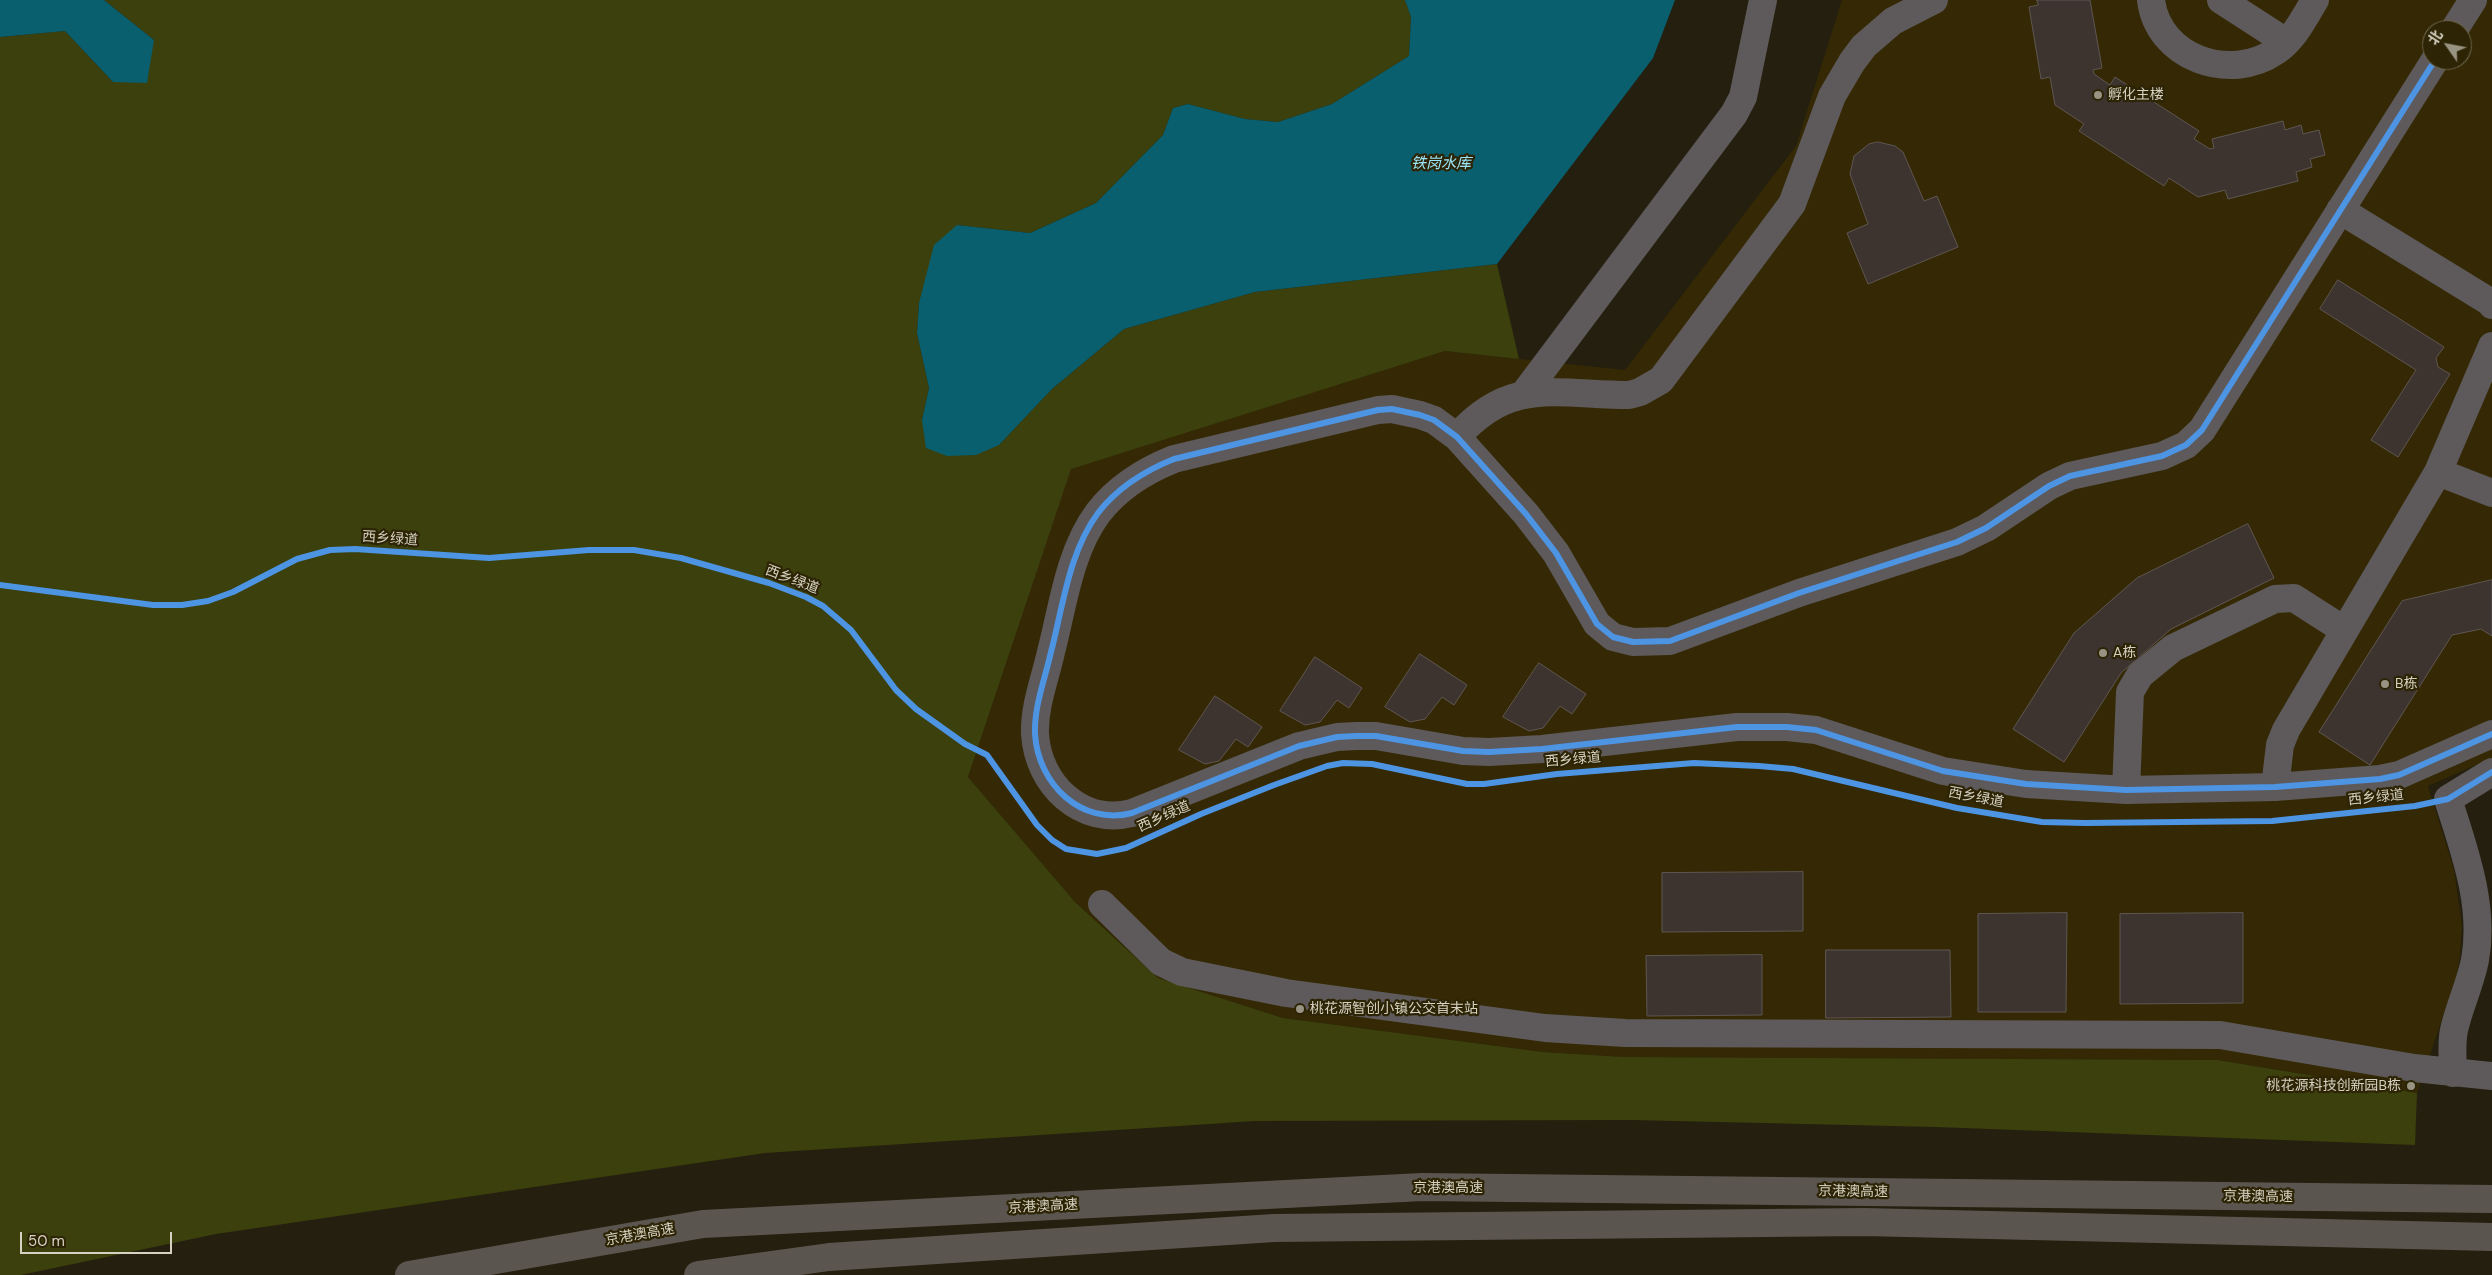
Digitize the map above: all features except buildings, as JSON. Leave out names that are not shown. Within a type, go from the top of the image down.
[{"type":"highway","name":"京港澳高速","points":[[409,1275],[703,1224],[1422,1187],[2492,1199]]},
{"type":"highway","points":[[698,1275],[829,1257],[1274,1228],[1864,1222],[2492,1237]]},
{"type":"street","points":[[1524,394],[1734,114],[1743,97],[1763,0]]},
{"type":"street","points":[[1457,437],[1482,412],[1498,403],[1524,394],[1549,391],[1629,395],[1646,389],[1661,380],[1792,204],[1832,96],[1852,62],[1864,46],[1893,21],[1934,0]]},
{"type":"street","points":[[2151,0],[2156,19],[2164,33],[2181,50],[2201,61],[2233,66],[2248,64],[2270,55],[2286,42],[2315,0]]},
{"type":"street","points":[[2220,0],[2286,42]]},
{"type":"street","points":[[2460,20],[2473,0]]},
{"type":"street","points":[[2429,70],[2202,430],[2186,445],[2162,456],[2070,476],[2049,486],[1986,528],[1958,542],[1799,593],[1670,641],[1633,642],[1613,637],[1597,624],[1556,553],[1526,514],[1457,437],[1446,428],[1420,415],[1392,409],[1378,410],[1174,459],[1156,466],[1124,486],[1098,514],[1079,547],[1037,709],[1035,737],[1042,763],[1055,787],[1081,809],[1111,816],[1132,813],[1298,746],[1337,737],[1376,736],[1428,747],[1498,752],[1542,750],[1737,727],[1787,727],[1816,730],[1943,771],[2026,784],[2126,790],[2275,787],[2380,779],[2399,775],[2492,734]]},
{"type":"street","points":[[2340,210],[2492,305]]},
{"type":"street","points":[[2275,787],[2280,745],[2286,730],[2438,472],[2492,346]]},
{"type":"street","points":[[2438,472],[2492,493]]},
{"type":"street","points":[[2126,790],[2130,692],[2140,676],[2173,648],[2275,599],[2294,598],[2344,630]]},
{"type":"street","points":[[2453,1073],[2454,1031],[2470,983],[2475,958],[2477,926],[2469,867],[2448,799],[2492,772]]},
{"type":"street","points":[[1102,904],[1161,962],[1182,972],[1286,994],[1545,1028],[1625,1033],[2220,1035],[2453,1073],[2492,1076]]},
{"type":"shaded area","points":[[1842,0],[2492,0],[2492,758],[2428,786],[2454,870],[2462,926],[2456,979],[2417,1093],[2218,1060],[1624,1057],[1543,1052],[1283,1018],[1158,978],[1075,902],[968,777],[1071,468],[1445,351],[1625,370],[1796,146]]},
{"type":"green space","points":[[104,0],[1405,0],[1411,17],[1409,56],[1332,104],[1278,122],[1245,119],[1188,104],[1173,108],[1163,135],[1096,203],[1030,233],[957,225],[919,303],[917,333],[929,388],[922,420],[999,445],[1052,389],[1124,329],[1255,292],[1497,264],[1519,359],[1445,351],[1071,469],[968,777],[1075,902],[1158,978],[1283,1018],[1543,1052],[1624,1057],[2218,1060],[2417,1093],[2415,1145],[1936,1127],[1631,1120],[1255,1121],[765,1153],[216,1234],[21,1275],[0,1275],[0,37],[65,31],[113,82],[154,40]]},
{"type":"water","points":[[0,0],[104,0],[154,40],[147,83],[113,82],[65,31],[0,37]]},
{"type":"water","name":"铁岗水库","points":[[1405,0],[1675,0],[1653,58],[1497,264],[1255,292],[1124,329],[1052,389],[999,445],[976,455],[947,456],[926,448],[922,420],[929,388],[917,333],[919,303],[934,245],[957,225],[1030,233],[1096,203],[1163,135],[1173,108],[1188,104],[1245,119],[1278,122],[1332,104],[1409,56],[1411,17]]},
{"type":"cycle path","name":"西乡绿道","points":[[2429,70],[2202,430],[2186,445],[2162,456],[2070,476],[2049,486],[1986,528],[1957,542],[1799,593],[1670,641],[1633,642],[1613,637],[1597,624],[1556,553],[1526,514],[1457,437],[1434,420],[1392,409],[1378,410],[1174,459],[1152,469],[1114,495],[1088,528],[1068,580],[1038,703],[1035,734],[1038,752],[1044,769],[1066,797],[1080,807],[1096,813],[1113,815],[1132,813],[1299,746],[1337,737],[1376,736],[1463,751],[1489,752],[1542,749],[1737,727],[1787,727],[1816,730],[1943,771],[2026,784],[2126,790],[2275,787],[2380,779],[2399,775],[2492,734]]},
{"type":"cycle path","name":"西乡绿道","points":[[0,585],[153,605],[182,605],[208,601],[233,592],[297,559],[330,550],[355,549],[489,558],[589,550],[634,550],[681,558],[769,583],[806,597],[823,606],[851,630],[896,690],[916,709],[965,744],[987,755],[1037,825],[1052,840],[1066,849],[1097,854],[1126,848],[1201,814],[1274,785],[1327,766],[1343,763],[1372,764],[1467,784],[1484,784],[1557,774],[1694,763],[1759,766],[1793,769],[1957,808],[2042,822],[2085,823],[2272,821],[2415,806],[2448,799],[2492,772]]},
{"type":"place","name":"孵化主楼","points":[[2098,95]]},
{"type":"place","name":"A栋","points":[[2103,653]]},
{"type":"place","name":"B栋","points":[[2385,684]]},
{"type":"place","name":"桃花源智创小镇公交首末站","points":[[1300,1009]]},
{"type":"place","name":"桃花源科技创新园B栋","points":[[2411,1086]]}]
